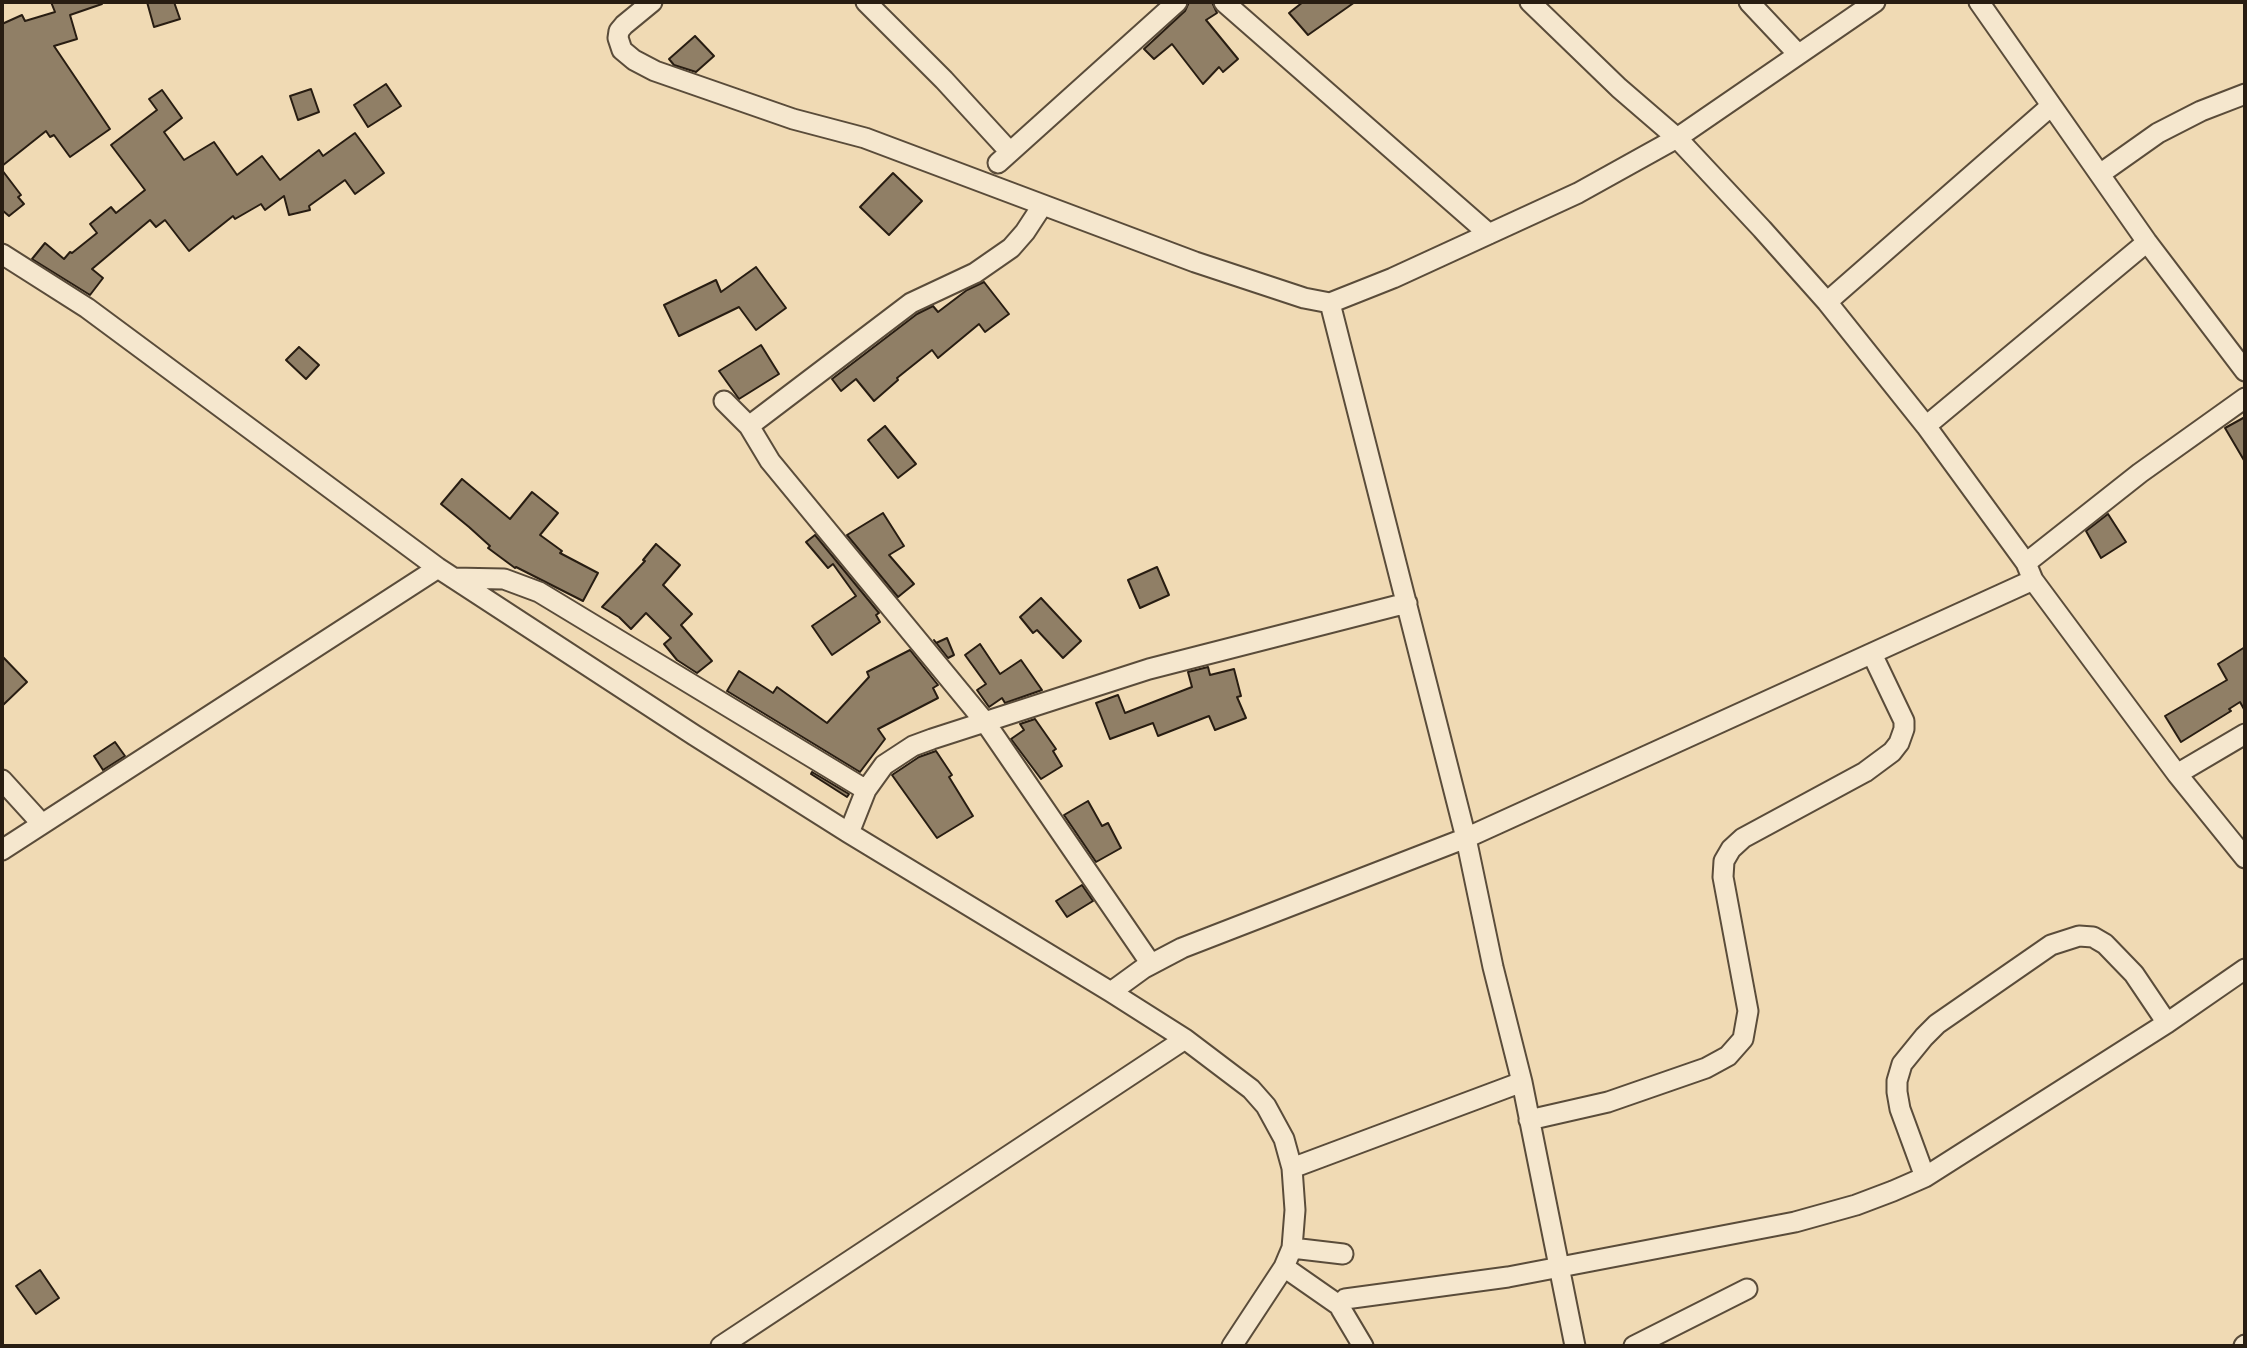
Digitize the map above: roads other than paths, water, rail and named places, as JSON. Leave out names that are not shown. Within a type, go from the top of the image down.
[{"type":"street","points":[[652,2],[619,31],[618,38],[622,50],[655,71],[793,119],[865,138],[1195,262],[1304,298],[1330,303],[1393,278],[1578,194],[1677,138],[1875,2]]},
{"type":"street","points":[[866,2],[944,80],[1004,157],[1177,2]]},
{"type":"street","points":[[1224,2],[1489,234]]},
{"type":"street","points":[[1530,2],[1610,79],[1677,138],[1827,302],[1926,426],[2177,775],[2245,858]]},
{"type":"street","points":[[1749,2],[1798,54]]},
{"type":"street","points":[[1979,2],[2147,242],[2245,371]]},
{"type":"street","points":[[2100,174],[2158,133],[2200,111],[2245,94]]},
{"type":"street","points":[[1827,302],[2051,106]]},
{"type":"street","points":[[749,426],[911,303],[975,273],[1004,253],[1025,232],[1042,206]]},
{"type":"street","points":[[1926,426],[2147,242]]},
{"type":"street","points":[[2,254],[86,309],[446,573],[683,728],[849,833],[1111,992],[1234,1074],[1258,1098],[1284,1139],[1292,1168],[1295,1210],[1292,1248],[1284,1267],[1232,1346]]},
{"type":"street","points":[[1330,303],[1466,838],[1521,1082],[1575,1346]]},
{"type":"street","points":[[1111,992],[1142,970],[1182,948],[1466,838],[1872,654],[2029,572],[2150,466],[2245,398]]},
{"type":"street","points":[[724,401],[749,426],[770,461],[985,722],[1142,970]]},
{"type":"street","points":[[2,850],[446,573],[504,579],[539,592],[717,698],[862,800]]},
{"type":"street","points":[[849,833],[862,800],[884,765],[913,746],[1205,653],[1407,603]]},
{"type":"street","points":[[1529,1120],[1608,1102],[1706,1068],[1728,1056],[1743,1039],[1748,1011],[1723,877],[1724,861],[1731,849],[1743,838],[1865,772],[1892,752],[1899,743],[1904,721],[1872,654]]},
{"type":"street","points":[[2177,775],[2245,734]]},
{"type":"street","points":[[2,780],[42,824]]},
{"type":"street","points":[[1924,1177],[1900,1109],[1897,1082],[1902,1064],[1937,1024],[2051,945],[2078,936],[2093,937],[2105,944],[2134,974],[2167,1023]]},
{"type":"street","points":[[1340,1306],[1353,1297],[1458,1285],[1559,1268],[1795,1222],[1856,1205],[1924,1177],[2167,1023],[2245,969]]},
{"type":"street","points":[[721,1346],[1185,1039]]},
{"type":"street","points":[[1292,1168],[1521,1082]]},
{"type":"street","points":[[1292,1248],[1343,1254]]},
{"type":"street","points":[[1284,1267],[1340,1306],[1363,1346]]},
{"type":"street","points":[[1634,1346],[1747,1289]]}]
